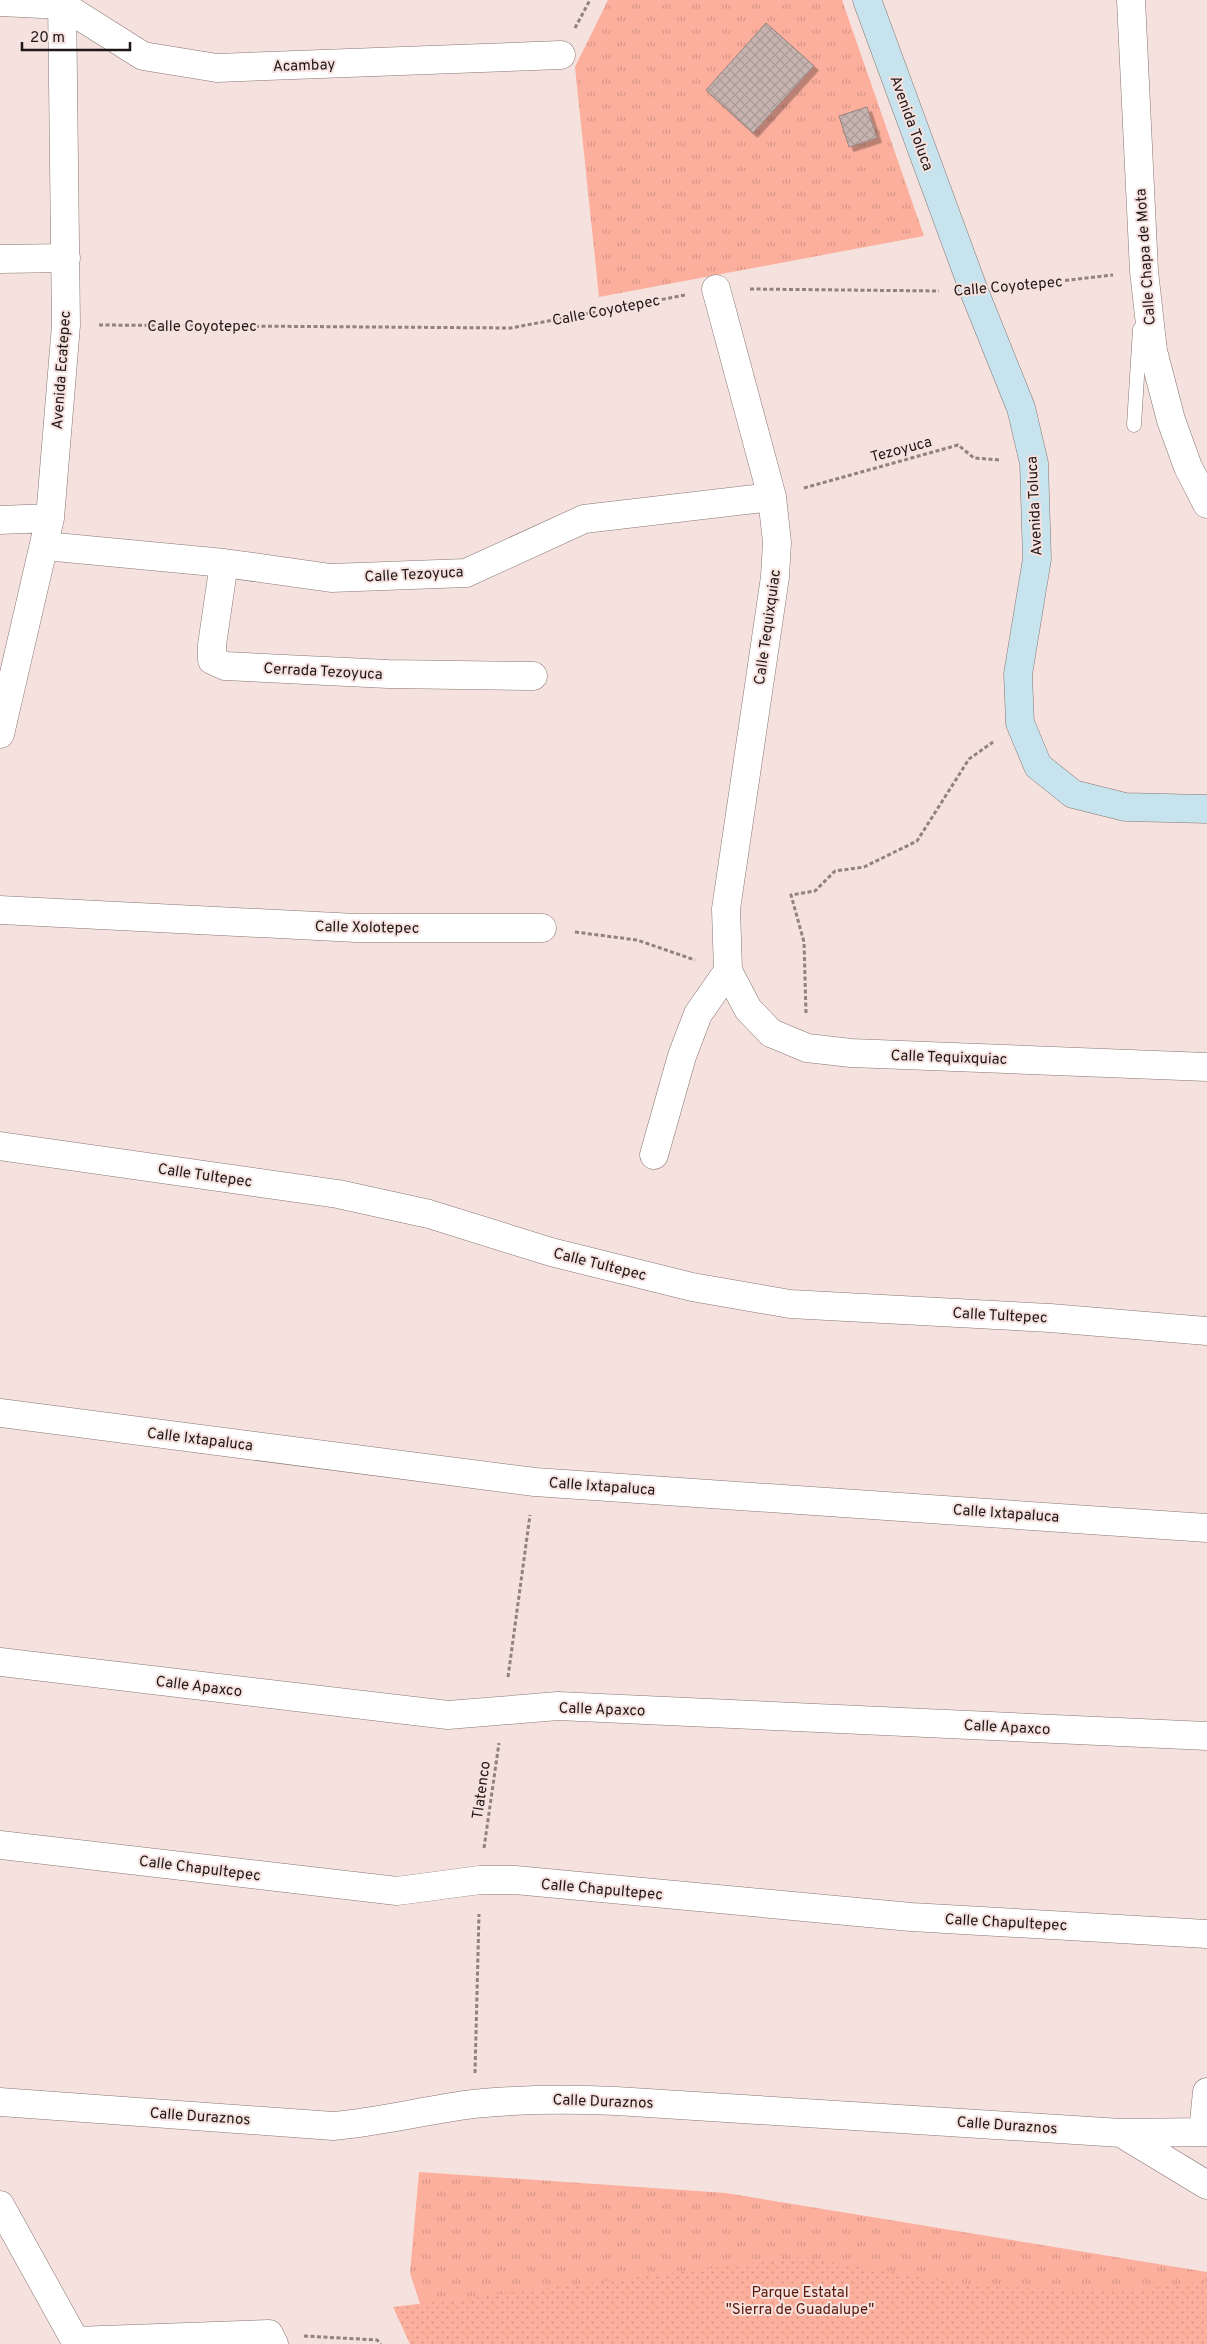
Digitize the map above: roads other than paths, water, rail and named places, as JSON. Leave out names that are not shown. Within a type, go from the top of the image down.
[{"type":"street","name":"Avenida Toluca","points":[[867,0],[974,291],[1021,408],[1034,463],[1037,559],[1018,674],[1020,723],[1038,766],[1073,794],[1124,807],[1207,809]]},
{"type":"street","name":"Calle Chapa de Mota","points":[[1131,0],[1144,271],[1153,352],[1171,420],[1188,468],[1207,504]]},
{"type":"street","points":[[0,2],[62,3]]},
{"type":"street","name":"Acambay","points":[[62,3],[143,56],[217,68],[561,55]]},
{"type":"street","name":"Avenida Ecatepec","points":[[0,734],[50,518],[66,325],[62,3]]},
{"type":"street","points":[[0,259],[66,258]]},
{"type":"street","name":"Calle Tequixquiac","points":[[716,289],[772,498],[777,542],[775,577],[726,909],[728,971],[748,1009],[771,1033],[807,1048],[851,1053],[1207,1068]]},
{"type":"street","name":"Calle Tezoyuca","points":[[44,546],[224,563],[331,578],[466,574],[584,519],[772,498]]},
{"type":"street","points":[[0,520],[50,518]]},
{"type":"street","name":"Cerrada Tezoyuca","points":[[224,563],[212,645],[212,660],[225,666],[388,674],[533,676]]},
{"type":"street","name":"Calle Xolotepec","points":[[0,910],[356,928],[542,928]]},
{"type":"street","points":[[654,1155],[682,1056],[695,1022],[728,971]]},
{"type":"street","name":"Calle Tultepec","points":[[0,1146],[338,1194],[429,1214],[551,1252],[692,1288],[790,1304],[1050,1318],[1207,1331]]},
{"type":"street","name":"Calle Ixtapaluca","points":[[0,1413],[535,1482],[1207,1528]]},
{"type":"street","name":"Calle Apaxco","points":[[0,1662],[448,1715],[558,1706],[1207,1736]]},
{"type":"street","name":"Calle Chapultepec","points":[[0,1845],[397,1891],[480,1880],[514,1880],[911,1917],[1207,1934]]},
{"type":"street","points":[[1205,2132],[1207,2092]]},
{"type":"street","name":"Calle Duraznos","points":[[0,2102],[333,2126],[367,2123],[474,2104],[553,2099],[616,2101],[1121,2133],[1205,2132]]},
{"type":"street","points":[[1121,2133],[1207,2185]]},
{"type":"street","points":[[0,2205],[76,2342],[272,2339]]},
{"type":"lane","points":[[1134,425],[1144,271]]},
{"type":"park label","name":"Parque Estatal \"Sierra de Guadalupe\"","points":[[800,2300]]}]
